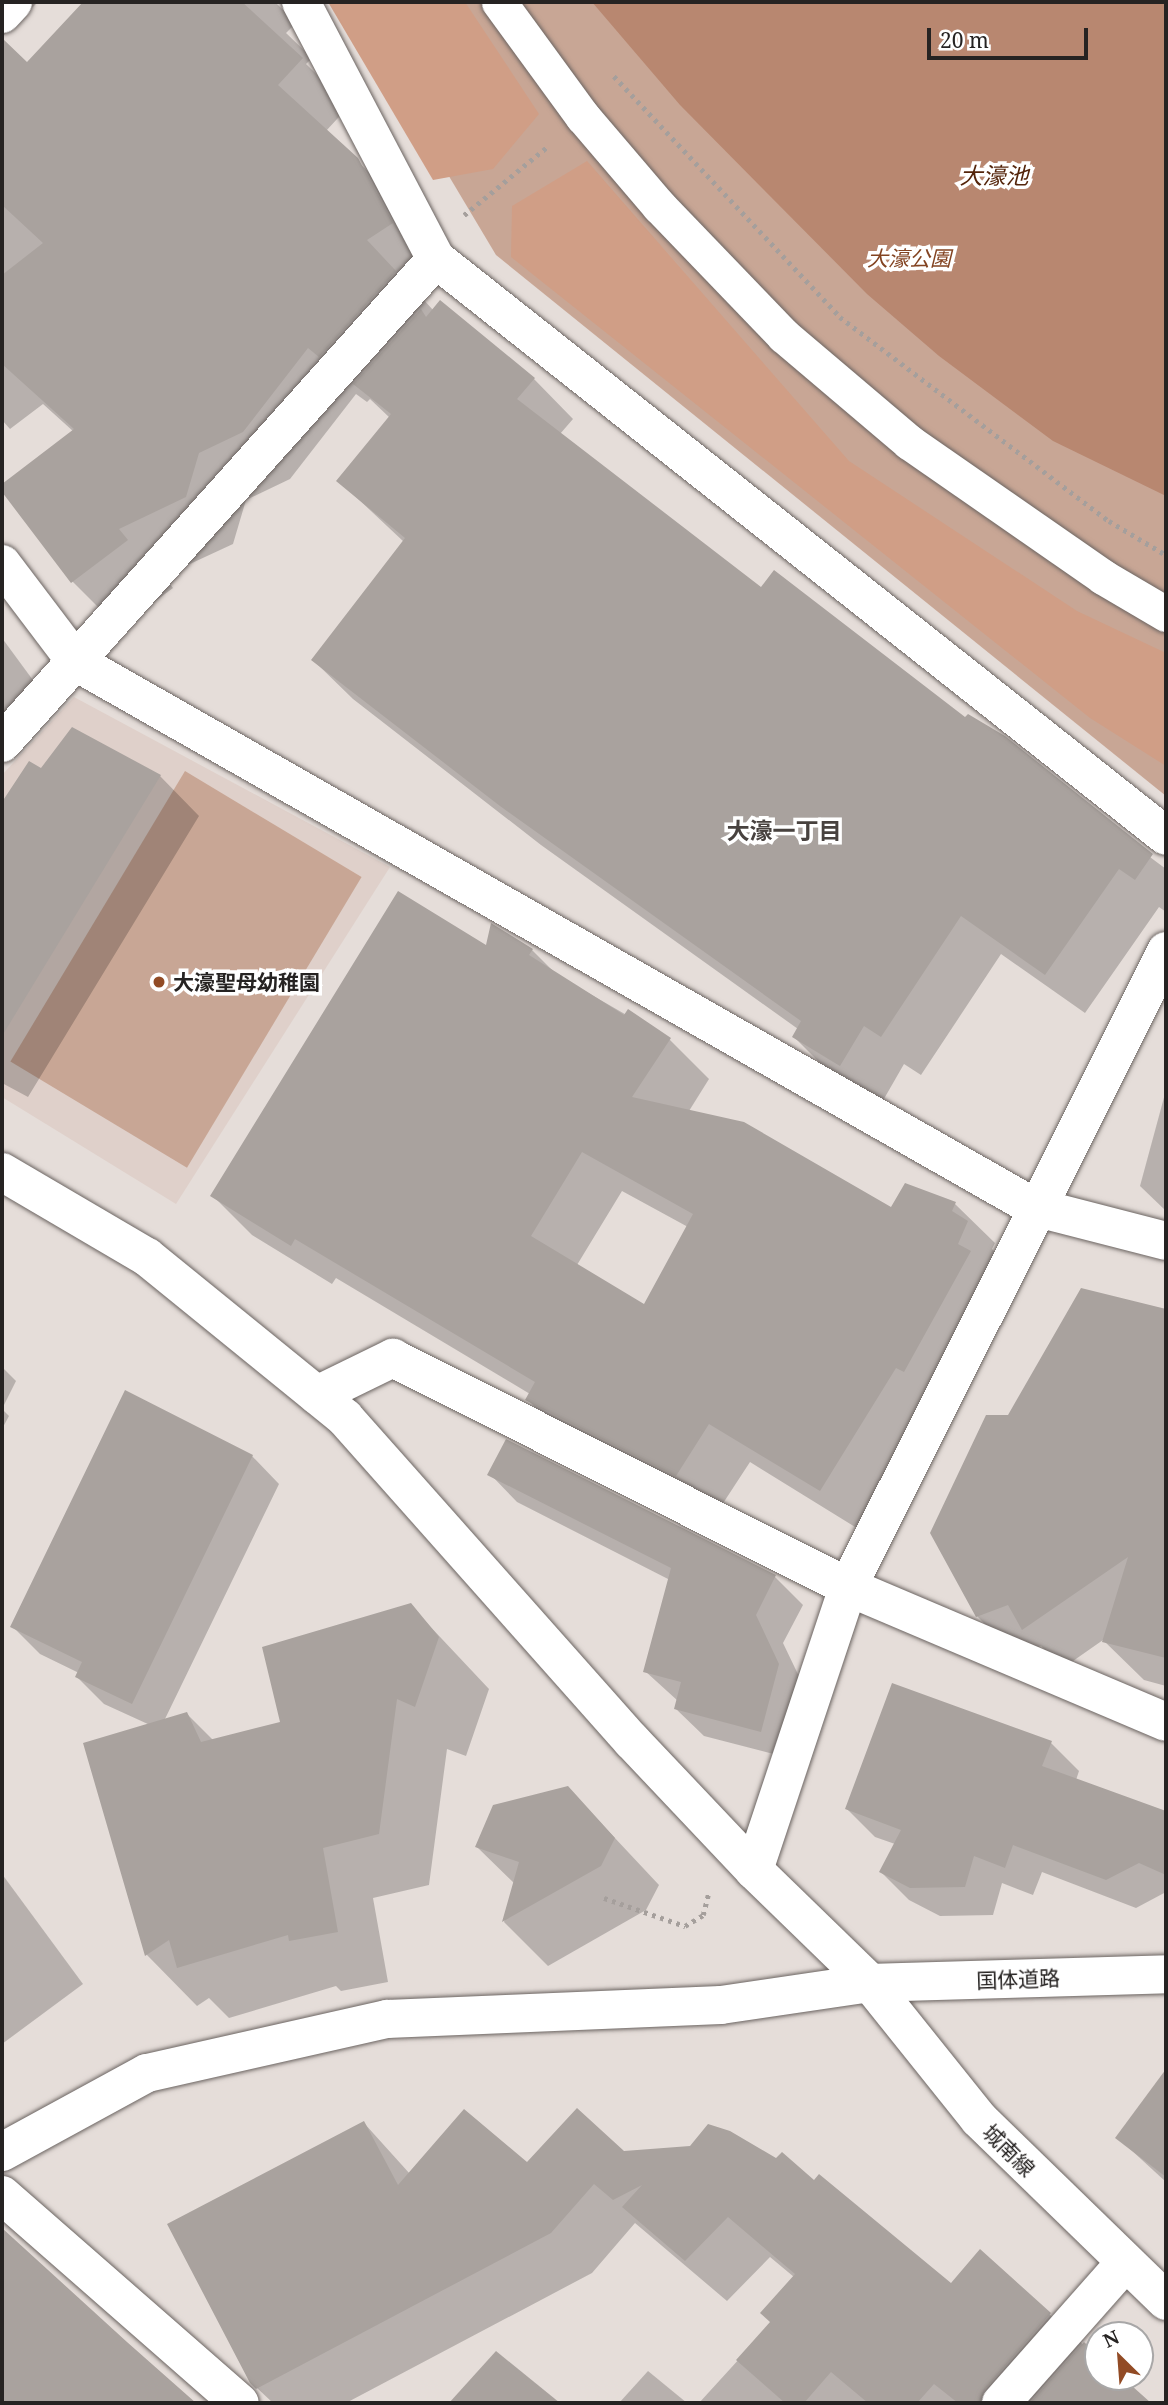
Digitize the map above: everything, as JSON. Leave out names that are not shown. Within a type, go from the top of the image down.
[{"type":"street","points":[[2,14],[13,2]]},
{"type":"street","points":[[301,2],[432,252],[1166,836]]},
{"type":"street","points":[[499,2],[583,117],[659,206],[784,337],[909,442],[1103,577],[1166,614]]},
{"type":"street","points":[[2,743],[76,662],[432,252]]},
{"type":"street","points":[[2,564],[76,662],[1034,1207],[1166,1241]]},
{"type":"street","points":[[754,1870],[848,1587],[1034,1207],[1166,951]]},
{"type":"street","name":"城南線","points":[[2,1172],[147,1257],[345,1418],[754,1870],[870,1983],[979,2119],[1124,2264],[1166,2301]]},
{"type":"street","points":[[317,1395],[393,1358],[848,1587],[1166,1722]]},
{"type":"street","name":"国体道路","points":[[2,2152],[147,2073],[387,2019],[721,2005],[870,1983],[1166,1974]]},
{"type":"street","points":[[2,2195],[240,2403]]},
{"type":"street","points":[[1001,2403],[1124,2264]]},
{"type":"path","points":[[606,68],[839,317],[1109,520],[1166,555]]},
{"type":"path","points":[[432,252],[622,85]]},
{"type":"shaded area","points":[[328,2],[465,2],[539,114],[493,169],[433,180]]},
{"type":"shaded area","points":[[587,161],[849,461],[1077,611],[1166,653],[1166,766],[1090,718],[511,257],[512,206]]},
{"type":"shaded area","name":"大濠聖母幼稚園","points":[[74,697],[390,867],[176,1204],[2,1097],[2,775]]},
{"type":"green space","name":"大濠公園","points":[[345,2],[1166,2],[1166,796],[496,255]]},
{"type":"green space","points":[[185,771],[362,877],[187,1168],[10,1062]]},
{"type":"water","name":"大濠池","points":[[592,2],[1166,2],[1166,496],[1053,441],[939,356],[867,294],[680,105]]},
{"type":"building","points":[[83,2],[242,2],[303,58],[278,85],[358,158],[393,223],[367,240],[396,271],[319,357],[308,348],[243,432],[199,453],[186,497],[119,529],[128,540],[71,583],[2,492],[2,484],[74,429],[2,364],[2,275],[43,243],[2,205],[2,38],[27,62]]},
{"type":"building","points":[[440,300],[535,378],[517,399],[761,587],[774,570],[965,717],[968,714],[1005,736],[1153,854],[1135,880],[1119,869],[1045,975],[961,916],[881,1037],[864,1026],[840,1066],[792,1037],[801,1021],[500,806],[311,660],[405,538],[336,481],[391,414],[353,384],[421,309],[426,317]]},
{"type":"building","points":[[72,727],[161,775],[2,1036],[2,802],[29,761],[41,768]]},
{"type":"building","points":[[398,891],[486,945],[491,923],[533,949],[529,955],[624,1015],[628,1009],[671,1038],[632,1097],[744,1122],[891,1207],[905,1183],[956,1202],[952,1211],[968,1221],[958,1244],[971,1251],[904,1372],[896,1368],[820,1491],[709,1424],[676,1476],[525,1400],[535,1382],[295,1239],[291,1246],[210,1196]],"holes":[[[582,1152],[693,1214],[644,1304],[531,1236]]]},
{"type":"building","points":[[1081,1288],[1166,1309],[1166,1658],[1102,1642],[1128,1557],[1022,1630],[1008,1605],[976,1617],[930,1533],[986,1415],[1008,1415]]},
{"type":"building","points":[[125,1390],[253,1455],[132,1704],[75,1677],[82,1662],[10,1627]]},
{"type":"building","points":[[506,1439],[776,1575],[756,1615],[779,1664],[761,1732],[674,1709],[681,1682],[643,1672],[671,1568],[487,1475]]},
{"type":"building","points":[[411,1603],[439,1637],[415,1707],[397,1699],[379,1834],[323,1848],[338,1932],[289,1941],[288,1935],[177,1968],[169,1940],[145,1956],[83,1743],[187,1712],[201,1742],[280,1722],[262,1647]]},
{"type":"building","points":[[892,1683],[1052,1741],[1042,1766],[1166,1811],[1166,1875],[1139,1863],[1106,1880],[1013,1845],[1005,1868],[974,1856],[965,1887],[910,1888],[879,1872],[901,1830],[845,1809]]},
{"type":"building","points":[[568,1786],[615,1838],[601,1866],[502,1922],[519,1862],[475,1847],[493,1805]]},
{"type":"building","points":[[1166,2069],[1166,2177],[1115,2138]]},
{"type":"building","points":[[577,2108],[624,2151],[690,2146],[708,2124],[730,2131],[776,2158],[782,2152],[814,2180],[819,2174],[951,2283],[980,2249],[1051,2313],[985,2389],[980,2403],[958,2403],[934,2384],[917,2403],[868,2403],[831,2372],[804,2403],[785,2403],[736,2360],[770,2322],[760,2313],[795,2274],[728,2217],[685,2261],[622,2207],[642,2185],[613,2200],[594,2184],[551,2233],[256,2389],[250,2383],[167,2224],[364,2121],[398,2185],[464,2109],[527,2162]]},
{"type":"building","points":[[2,2228],[127,2342],[196,2403],[2,2403]]},
{"type":"building","points":[[1084,2342],[1084,2391],[1138,2391],[1151,2403],[1030,2403]]},
{"type":"building","points":[[496,2351],[560,2403],[449,2403]]},
{"type":"place","name":"大濠聖母幼稚園","points":[[159,982]]},
{"type":"district","name":"大濠一丁目","points":[[784,830]]}]
